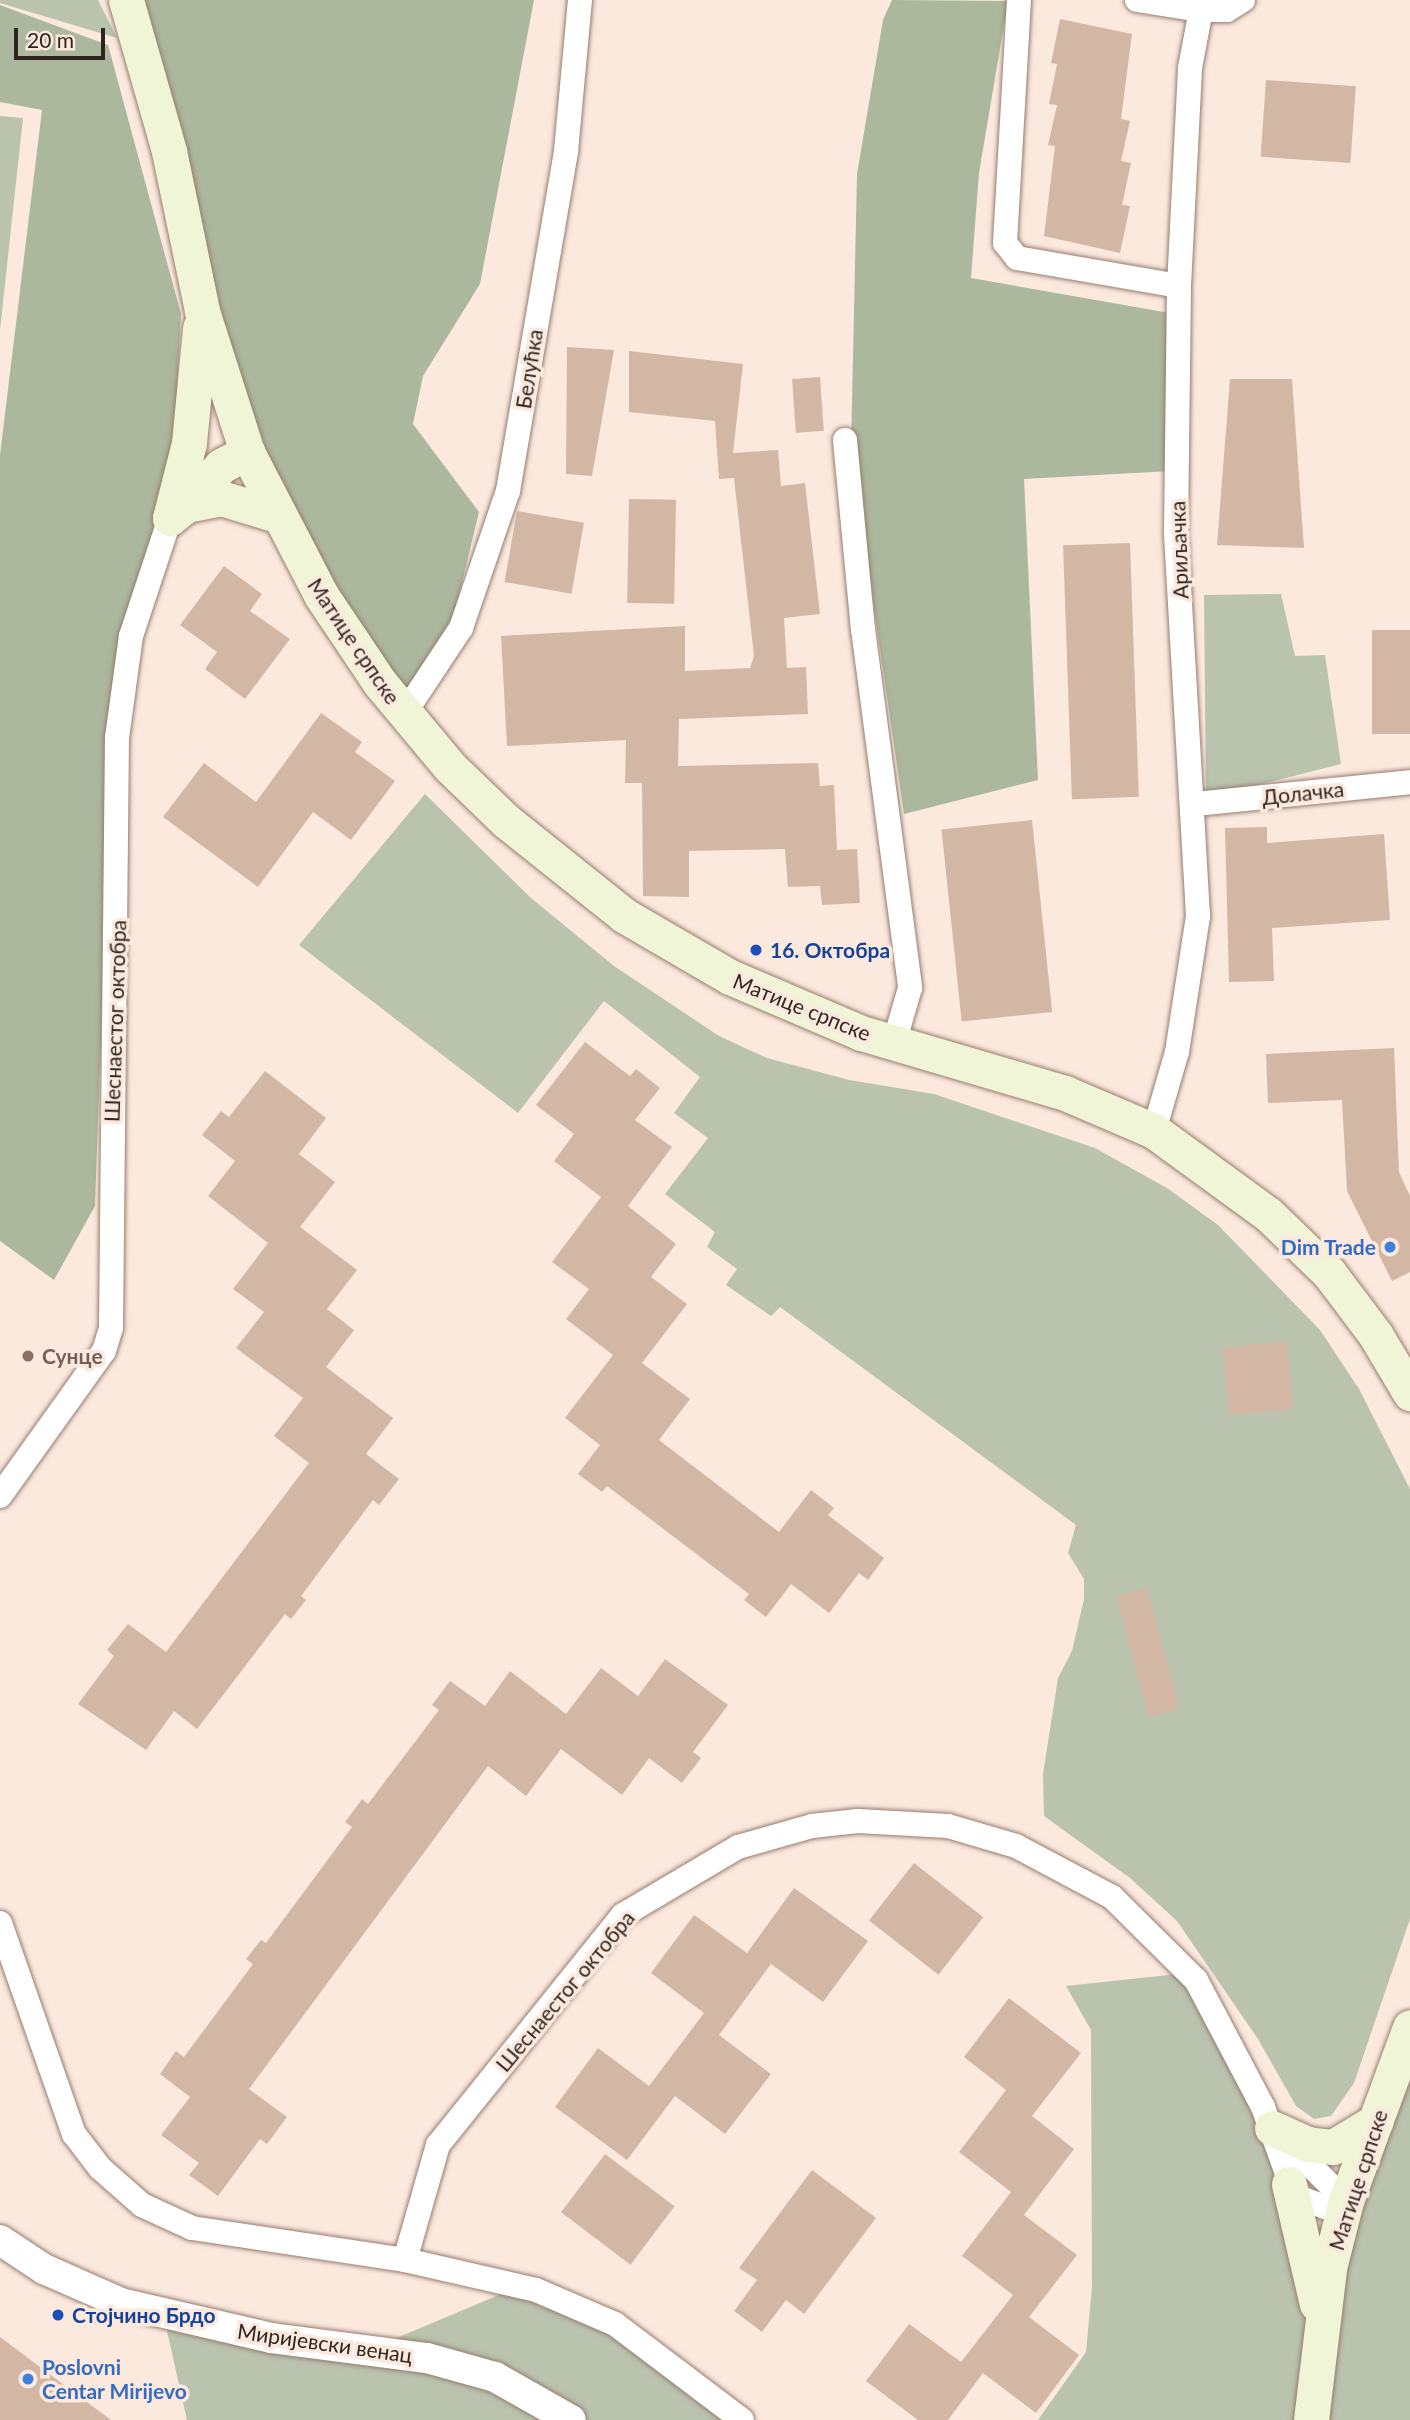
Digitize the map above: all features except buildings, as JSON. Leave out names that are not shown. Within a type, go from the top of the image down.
[{"type":"main road","name":"Матице српске","points":[[126,0],[166,138],[202,311],[244,444],[277,515],[321,595],[404,715],[506,821],[625,916],[764,994],[894,1043],[1065,1093],[1154,1131],[1268,1214],[1329,1273],[1376,1334],[1410,1393]]},
{"type":"main road","points":[[179,498],[202,311]]},
{"type":"main road","points":[[179,498],[209,448],[244,444]]},
{"type":"main road","points":[[179,498],[222,498],[277,515]]},
{"type":"main road","name":"Матице српске","points":[[1311,2420],[1322,2328],[1346,2201],[1410,2027]]},
{"type":"main road","points":[[1272,2128],[1308,2144],[1333,2147],[1376,2121]]},
{"type":"main road","points":[[1289,2185],[1322,2328]]},
{"type":"street","name":"Белућка","points":[[404,715],[461,628],[508,491],[566,151],[580,0]]},
{"type":"street","points":[[1019,0],[1005,243],[1017,258],[1179,286]]},
{"type":"street","points":[[1137,0],[1200,10],[1227,10],[1243,0]]},
{"type":"street","name":"Ариљачка","points":[[1154,1131],[1191,986],[1198,916],[1195,804],[1176,532],[1179,286],[1190,68],[1200,10]]},
{"type":"street","name":"Матице српске","points":[[845,440],[863,629],[910,988],[894,1043]]},
{"type":"street","name":"Шеснаестог октобра","points":[[0,1496],[104,1350],[111,1328],[117,738],[131,636],[179,498]]},
{"type":"street","name":"Долачка","points":[[1195,804],[1410,782]]},
{"type":"street","name":"Шеснаестог октобра","points":[[405,2260],[438,2145],[624,1915],[738,1847],[812,1826],[858,1821],[948,1826],[1016,1846],[1112,1897],[1196,1980],[1272,2128],[1289,2185]]},
{"type":"street","points":[[0,1923],[74,2134],[100,2168],[142,2206],[192,2228],[237,2238],[405,2260],[536,2290],[615,2324],[742,2420]]},
{"type":"street","name":"Шеснаестог октобра","points":[[1272,2128],[1346,2201]]},
{"type":"street","points":[[1289,2185],[1295,2196],[1325,2207],[1346,2201]]},
{"type":"street","name":"Миријевски венац","points":[[0,2240],[44,2269],[121,2304],[272,2338],[427,2358],[495,2377],[571,2420]]},
{"type":"green space","points":[[0,0],[98,0],[117,38],[0,3]]},
{"type":"green space","points":[[133,0],[534,0],[480,284],[423,376],[413,424],[479,512],[450,632],[412,707],[333,589],[262,441],[206,286]]},
{"type":"green space","points":[[892,0],[1008,1],[979,173],[971,278],[1175,314],[1171,471],[1024,479],[1038,780],[904,814],[851,448],[857,174],[883,20]]},
{"type":"green space","points":[[0,5],[108,45],[181,314],[170,522],[145,599],[104,949],[95,1206],[54,1280],[0,1241],[0,455],[42,110],[0,102]]},
{"type":"green space","points":[[0,116],[23,118],[0,330]]},
{"type":"green space","points":[[1281,594],[1295,656],[1325,655],[1341,764],[1206,798],[1204,595]]},
{"type":"green space","points":[[425,794],[531,898],[614,966],[719,1036],[767,1058],[849,1080],[934,1094],[1095,1148],[1167,1188],[1218,1225],[1320,1330],[1359,1389],[1410,1489],[1410,1919],[1354,2083],[1331,2116],[1314,2119],[1296,2106],[1258,2039],[1177,1921],[1130,1878],[1044,1816],[1043,1774],[1058,1678],[1072,1651],[1084,1599],[1084,1579],[1068,1553],[1076,1525],[780,1307],[771,1316],[726,1285],[737,1269],[707,1247],[715,1232],[665,1194],[708,1138],[674,1113],[700,1077],[604,1001],[518,1113],[299,945]]},
{"type":"green space","points":[[1187,1973],[1263,2122],[1313,2321],[1302,2420],[1038,2420],[1086,2352],[1092,2287],[1091,2030],[1066,1986]]},
{"type":"green space","points":[[1410,2057],[1410,2420],[1320,2420],[1338,2274]]},
{"type":"green space","points":[[527,2283],[606,2317],[742,2420],[187,2420],[162,2309],[380,2345]]},
{"type":"place","name":"16. Октобра","points":[[756,950]]},
{"type":"place","name":"Dim Trade","points":[[1390,1247]]},
{"type":"place","name":"Сунце","points":[[28,1356]]},
{"type":"place","name":"Стојчино Брдо","points":[[58,2315]]},
{"type":"place","name":"Poslovni Centar Mirijevo","points":[[28,2379]]}]
